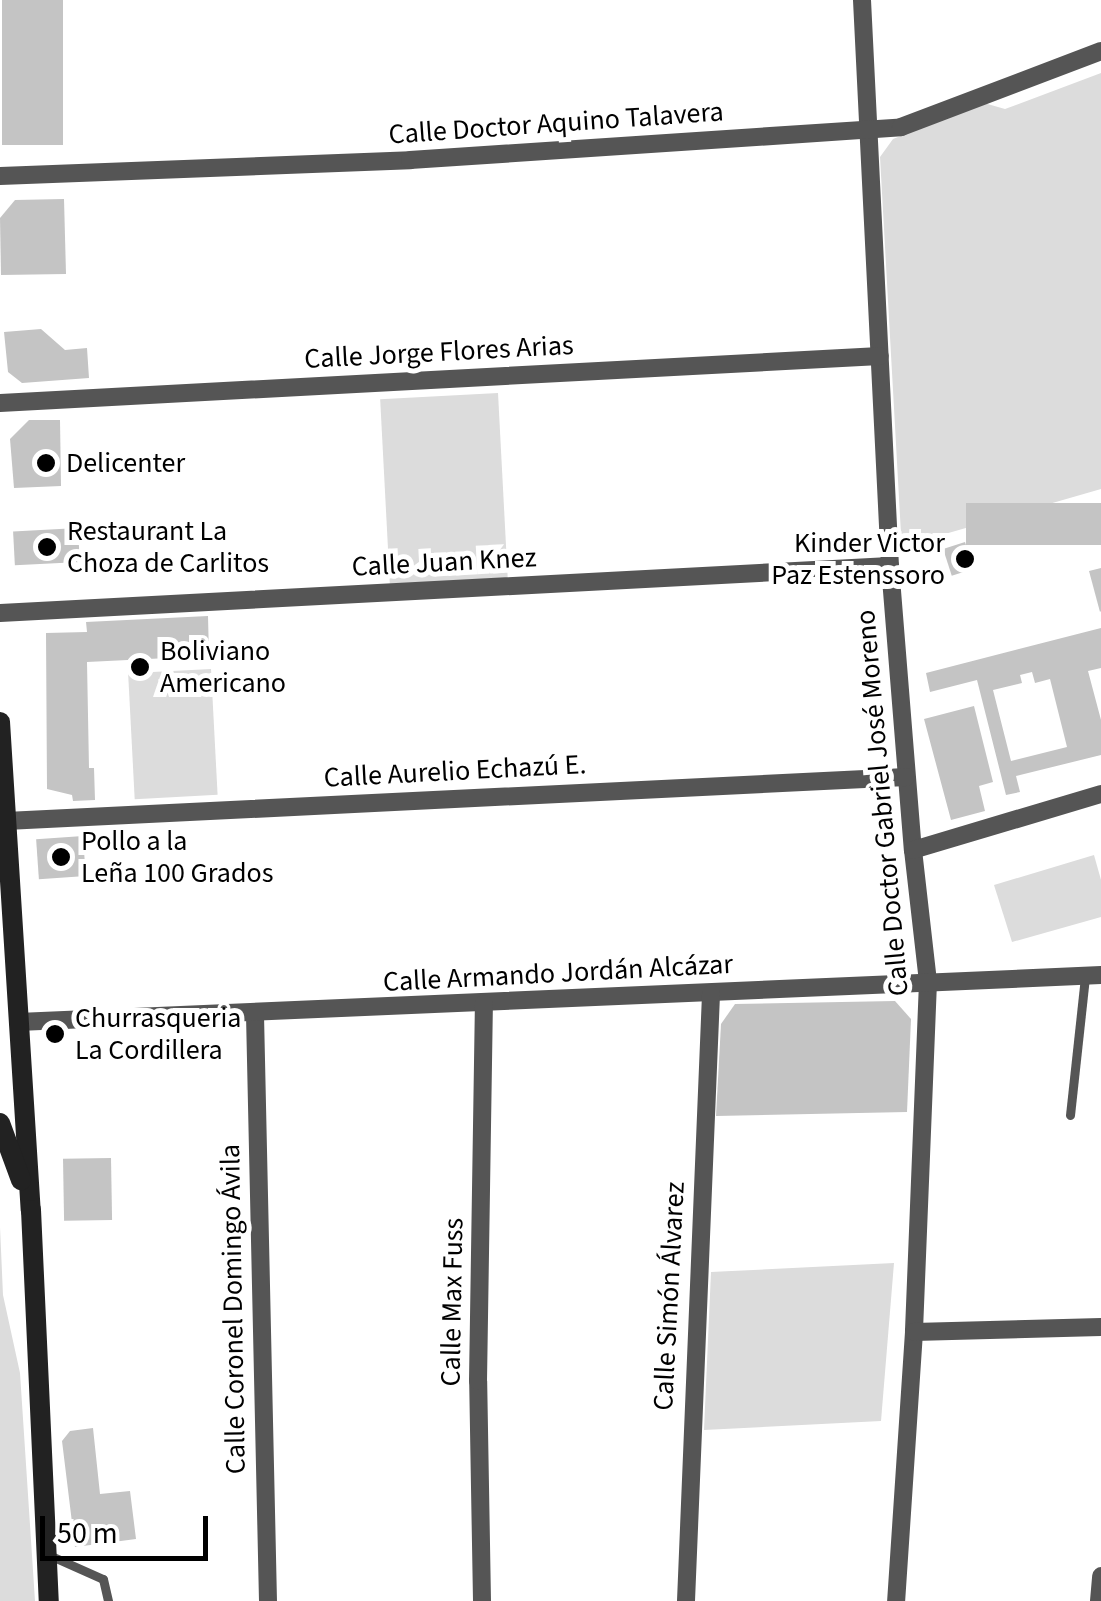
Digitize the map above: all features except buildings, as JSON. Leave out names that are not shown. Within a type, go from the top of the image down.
[{"type":"main road","points":[[0,722],[30,1210],[48,1601]]},
{"type":"main road","points":[[0,1103],[22,1091]]},
{"type":"main road","points":[[0,1123],[30,1210]]},
{"type":"street","name":"Calle Doctor Gabriel José Moreno","points":[[862,0],[890,566],[912,850],[928,982],[914,1332],[896,1601]]},
{"type":"street","name":"Calle Doctor Aquino Talavera","points":[[0,176],[410,160],[869,130],[921,122],[1101,51]]},
{"type":"street","name":"Calle Jorge Flores Arias","points":[[0,403],[880,356]]},
{"type":"street","name":"Calle Juan Knez","points":[[0,612],[890,566]]},
{"type":"street","name":"Calle Aurelio Echazú E.","points":[[6,821],[906,776]]},
{"type":"street","points":[[912,850],[1101,794]]},
{"type":"street","name":"Calle Armando Jordán Alcázar","points":[[18,1022],[254,1015],[1093,976]]},
{"type":"street","name":"Calle Simón Álvarez","points":[[686,1601],[711,994]]},
{"type":"street","name":"Calle Max Fuss","points":[[482,1601],[478,1381],[484,1004]]},
{"type":"street","name":"Calle Coronel Domingo Ávila","points":[[254,1015],[268,1601]]},
{"type":"street","points":[[914,1332],[1101,1327]]},
{"type":"street","points":[[1098,1601],[1101,1576]]},
{"type":"lane","points":[[1070,1115],[1093,976]]},
{"type":"lane","points":[[48,1554],[103,1579],[108,1601]]},
{"type":"shaded area","points":[[1101,73],[1101,489],[931,538],[901,534],[880,157],[893,139],[984,103],[1005,109]]},
{"type":"shaded area","points":[[498,393],[508,578],[390,584],[380,399]]},
{"type":"shaded area","points":[[211,669],[218,795],[135,799],[128,673]]},
{"type":"shaded area","points":[[1094,855],[1101,880],[1101,917],[1012,942],[994,885]]},
{"type":"shaded area","points":[[0,1227],[3,1295],[20,1373],[35,1601],[0,1601]]},
{"type":"shaded area","points":[[894,1263],[881,1421],[704,1430],[711,1272]]},
{"type":"place","name":"Delicenter","points":[[46,463]]},
{"type":"place","name":"Restaurant La Choza de Carlitos","points":[[47,547]]},
{"type":"place","name":"Kinder Victor Paz Estenssoro","points":[[965,559]]},
{"type":"place","name":"Boliviano Americano","points":[[140,667]]},
{"type":"place","name":"Pollo a la Leña 100 Grados","points":[[61,857]]},
{"type":"place","name":"Churrasqueria La Cordillera","points":[[55,1034]]}]
